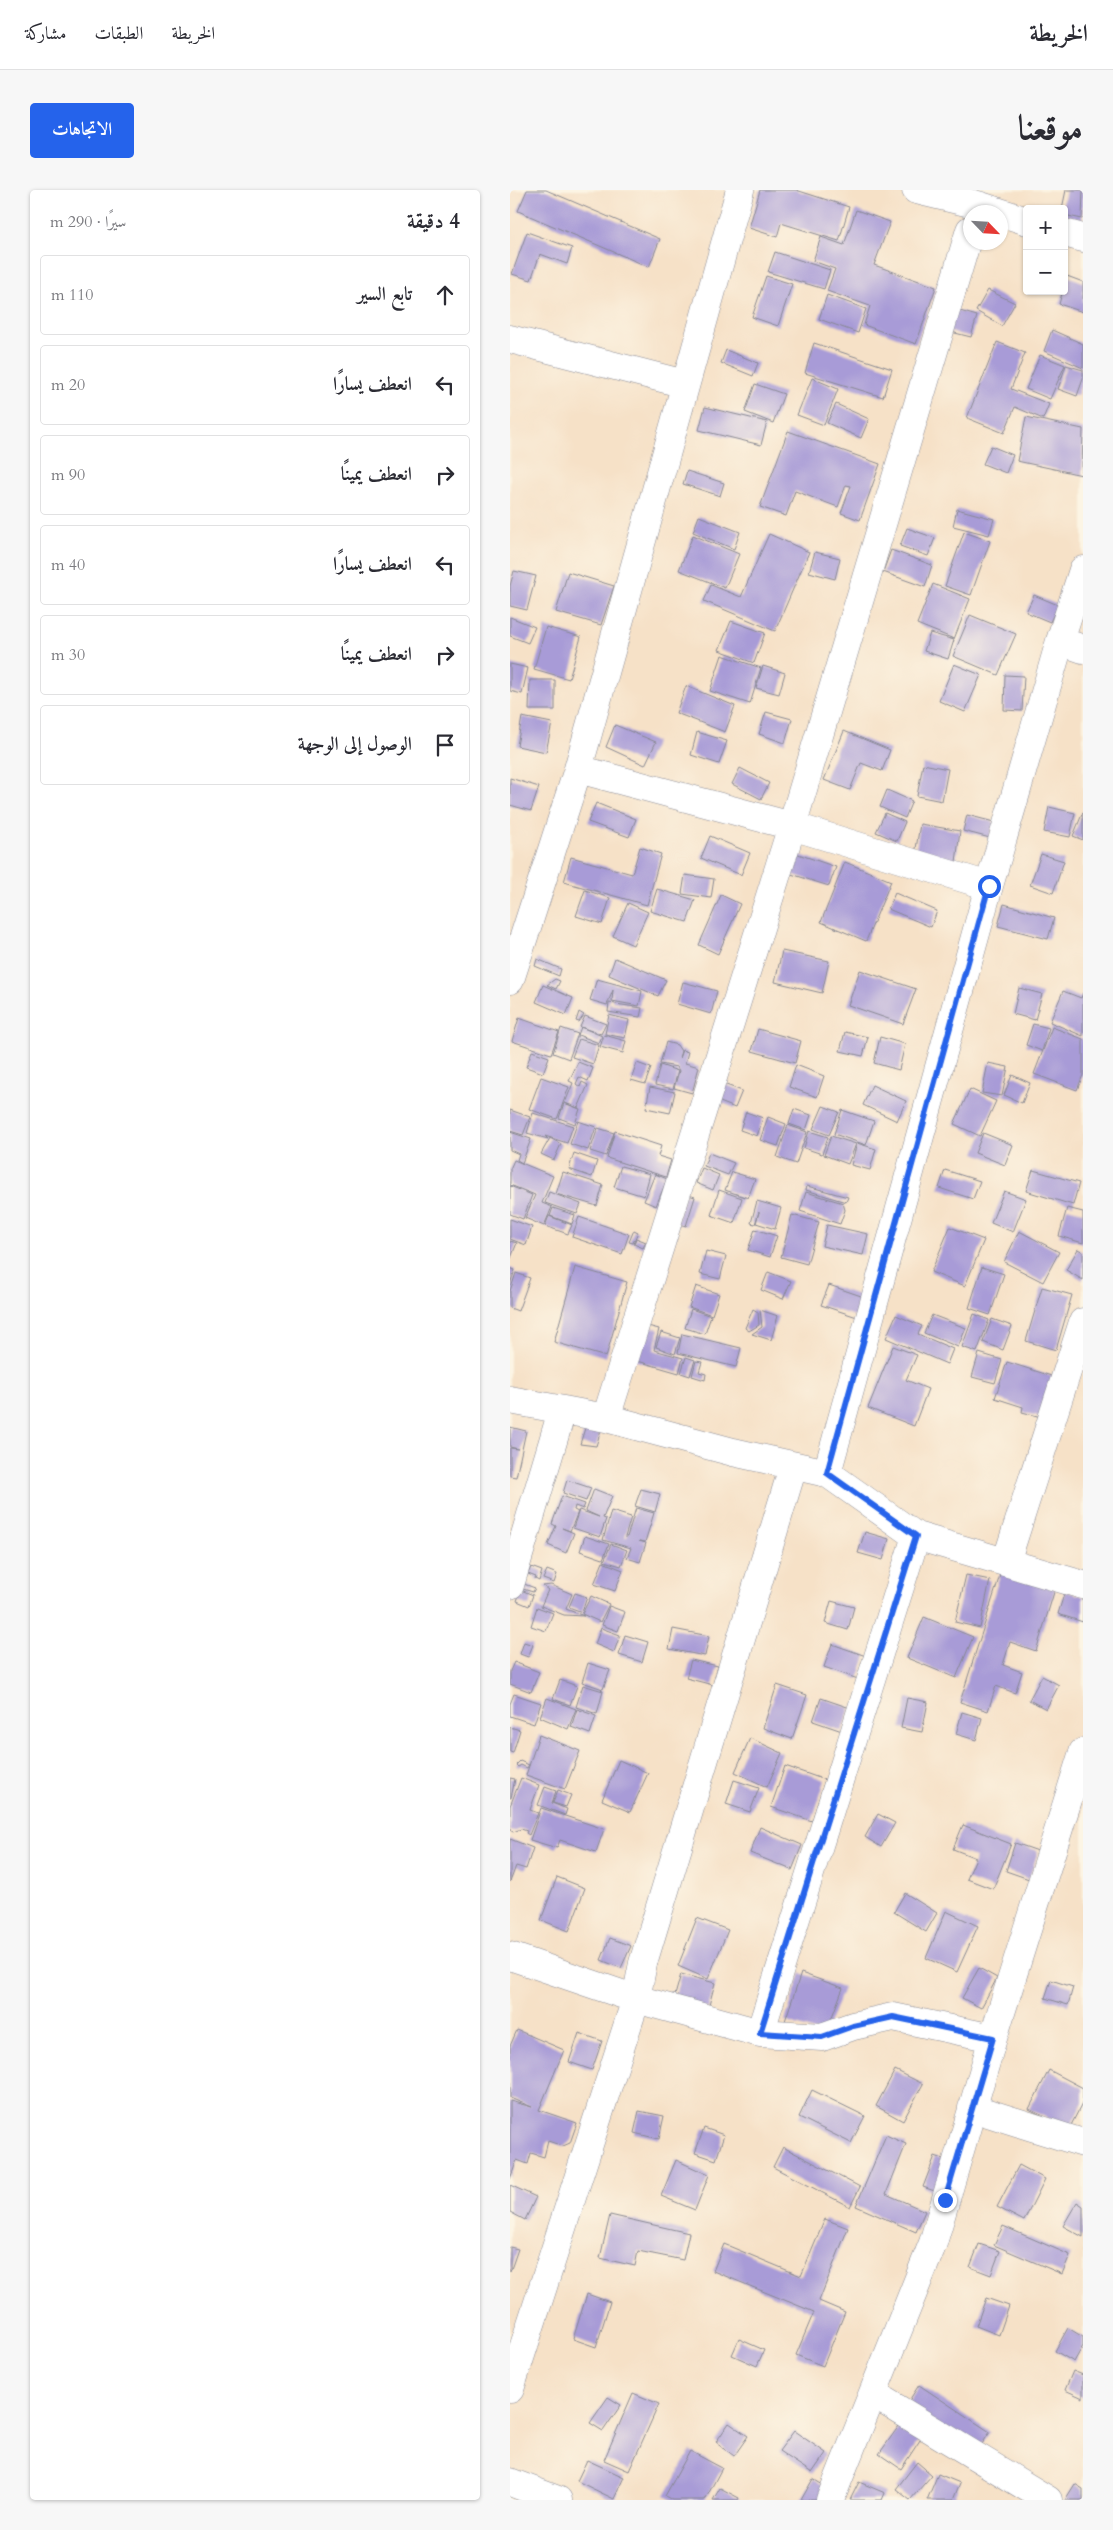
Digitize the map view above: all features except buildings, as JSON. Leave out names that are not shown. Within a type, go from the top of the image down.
[{"type":"street","points":[[510,980],[578,769],[740,190]]},
{"type":"street","points":[[916,190],[964,205]]},
{"type":"street","points":[[1008,216],[1023,220]]},
{"type":"street","points":[[1068,233],[1083,238]]},
{"type":"street","points":[[606,1418],[792,826],[965,250]]},
{"type":"street","points":[[510,339],[685,384]]},
{"type":"street","points":[[827,1473],[989,886],[1071,645],[1083,570]]},
{"type":"street","points":[[578,769],[792,826],[989,886]]},
{"type":"street","points":[[1006,1562],[1083,1322]]},
{"type":"street","points":[[510,1400],[606,1418],[793,1467],[827,1473],[916,1536],[1083,1585]]},
{"type":"street","points":[[510,1585],[562,1411]]},
{"type":"street","points":[[510,2389],[636,1999],[644,1964],[793,1467]]},
{"type":"street","points":[[760,2033],[916,1536]]},
{"type":"street","points":[[830,2500],[933,2243],[993,2038],[1083,1752]]},
{"type":"street","points":[[510,1956],[636,1999],[760,2033],[822,2037],[853,2026],[893,2017],[993,2038]]},
{"type":"street","points":[[972,2108],[1083,2144]]},
{"type":"street","points":[[873,2394],[1048,2500]]},
{"type":"street","points":[[510,2482],[558,2500]]},
{"type":"route","points":[[945,2200],[993,2038],[893,2017],[853,2026],[822,2037],[760,2033],[916,1536],[827,1473],[989,886]]}]
